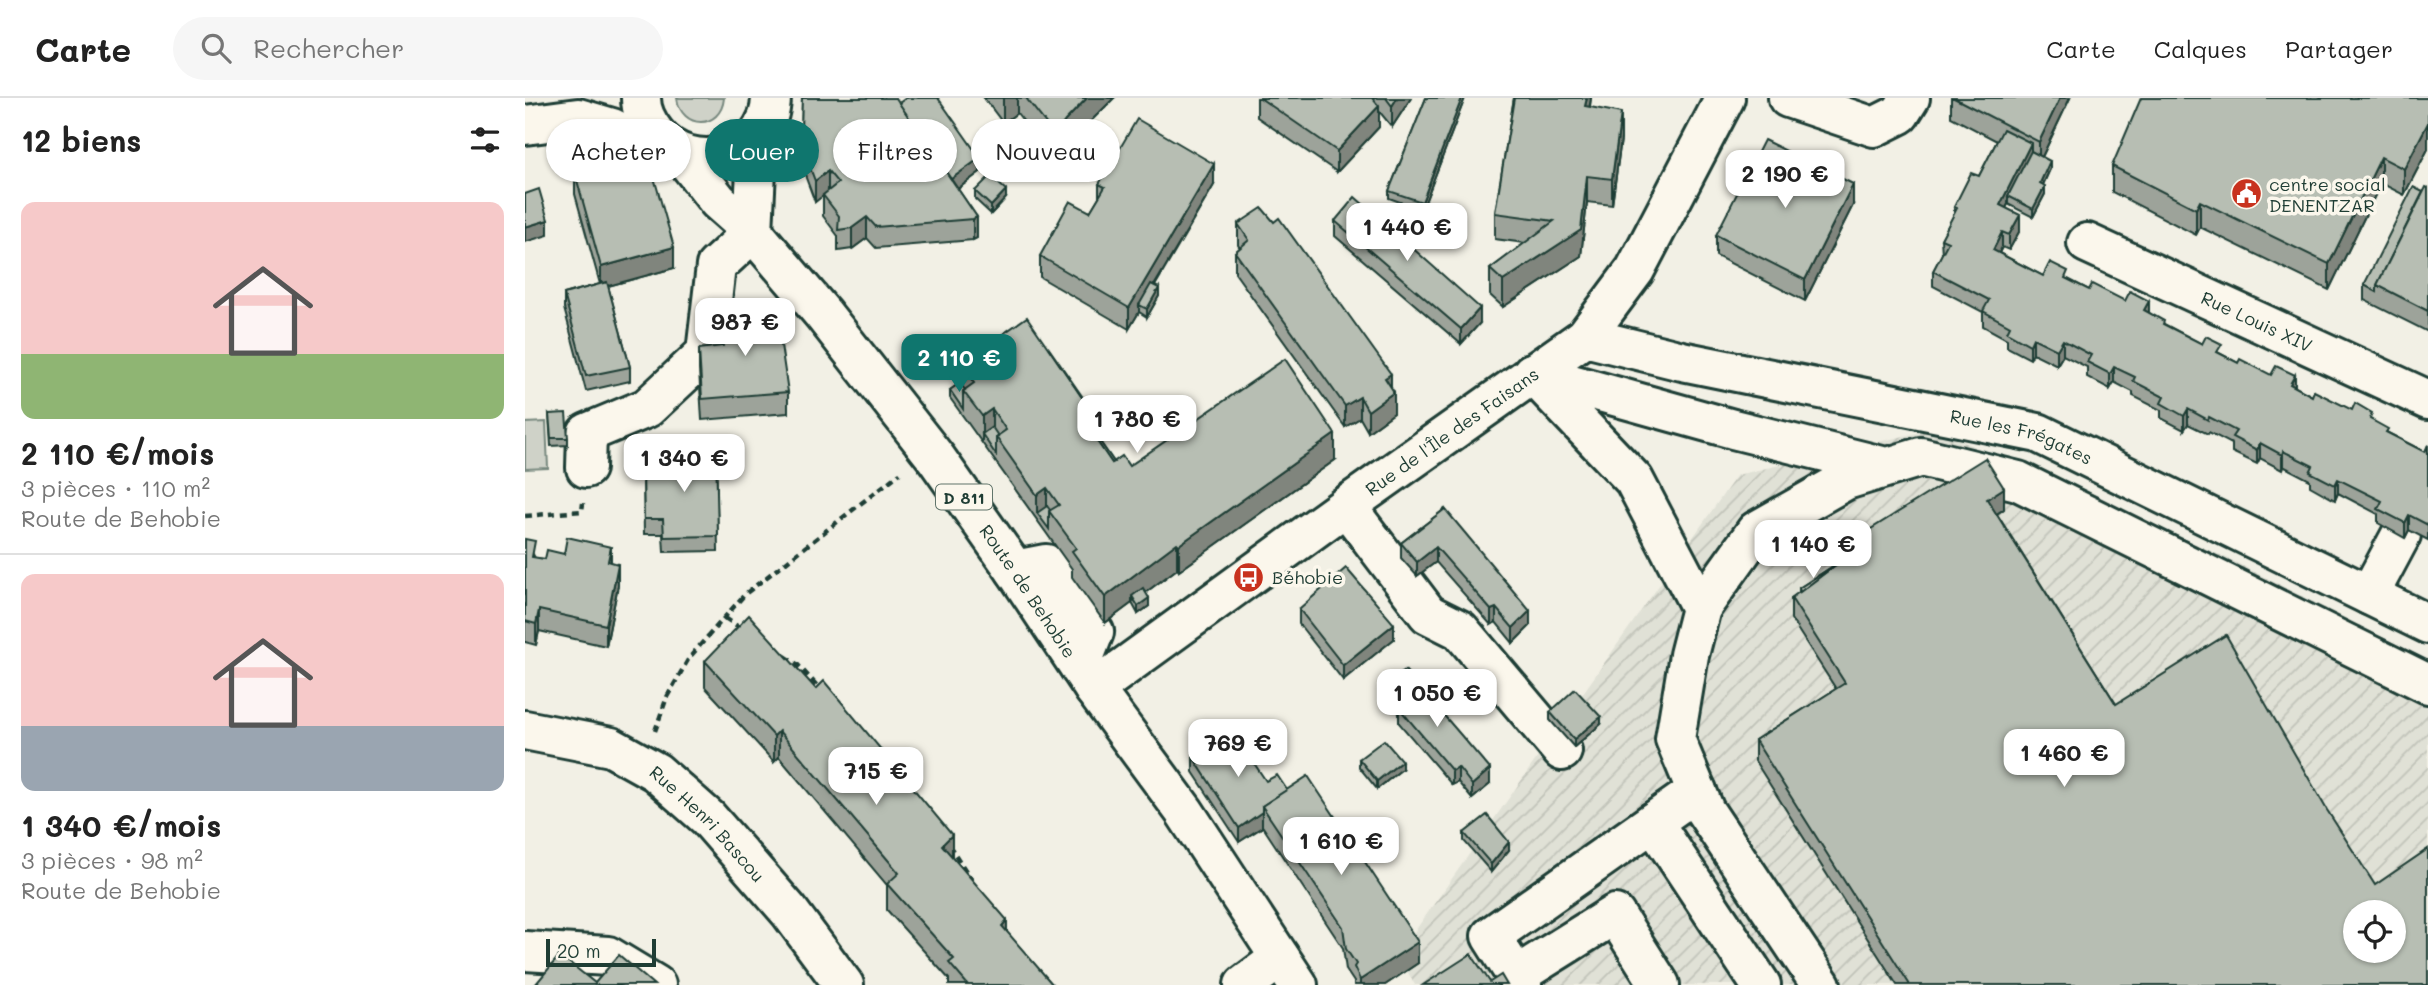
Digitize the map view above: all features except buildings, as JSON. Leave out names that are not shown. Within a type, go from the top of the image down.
[{"type":"street","points":[[525,113],[554,98]]},
{"type":"street","name":"Route de Behobie","points":[[641,98],[646,119]]},
{"type":"street","name":"Rue de l'Île des Faisans","points":[[1087,678],[1346,506],[1585,337],[1635,270],[1725,98]]},
{"type":"street","points":[[1788,98],[1874,127],[1900,114],[1910,98]]},
{"type":"street","points":[[691,155],[701,159],[720,158],[738,151],[752,140],[767,112]]},
{"type":"street","points":[[586,468],[587,433],[647,408],[706,353],[716,266],[753,232],[756,170],[767,112]]},
{"type":"street","points":[[525,125],[546,122]]},
{"type":"street","name":"Route de Behobie","points":[[691,170],[718,201],[753,232],[823,314],[936,458],[1087,678]]},
{"type":"street","name":"Rue Louis XIV","points":[[2087,243],[2428,400]]},
{"type":"street","name":"Rue les Frégates","points":[[1585,337],[1682,361],[2038,433],[2428,624]]},
{"type":"street","points":[[1532,373],[1733,429],[1888,467]]},
{"type":"street","points":[[1532,373],[1634,480],[1701,608]]},
{"type":"street","points":[[1821,985],[1705,811],[1675,739],[1689,655],[1701,608],[1756,531],[1846,480],[1921,457],[2018,481],[2428,684]]},
{"type":"street","points":[[1346,506],[1428,614],[1460,629],[1562,751]]},
{"type":"street","points":[[2369,595],[2401,535]]},
{"type":"street","name":"D 811","points":[[1087,678],[1184,811],[1289,972]]},
{"type":"street","name":"Rue Henri Bascou","points":[[525,730],[611,747],[656,772],[708,818],[789,911],[844,985]]},
{"type":"street","points":[[1660,985],[1615,914],[1519,981],[1491,936],[1697,791]]},
{"type":"street","points":[[1653,822],[1761,985]]},
{"type":"street","points":[[525,951],[608,957],[656,985]]},
{"type":"street","points":[[1244,985],[1289,972]]},
{"type":"path","points":[[639,763],[655,731],[667,697],[689,658],[745,594],[902,472]]},
{"type":"path","points":[[725,618],[745,631]]},
{"type":"path","points":[[776,650],[797,664],[825,694]]},
{"type":"path","points":[[942,834],[977,889]]},
{"type":"shaded area","points":[[677,98],[724,98],[716,116],[701,122],[686,116]]},
{"type":"shaded area","points":[[546,422],[548,468],[525,469],[525,423]]},
{"type":"shaded area","points":[[1934,429],[2227,558],[2428,660],[2428,985],[1415,985],[1398,955],[1737,475]]},
{"type":"place","name":"centre social DENENTZAR","points":[[2246,194]]},
{"type":"place","name":"Béhobie","points":[[1249,577]]}]
